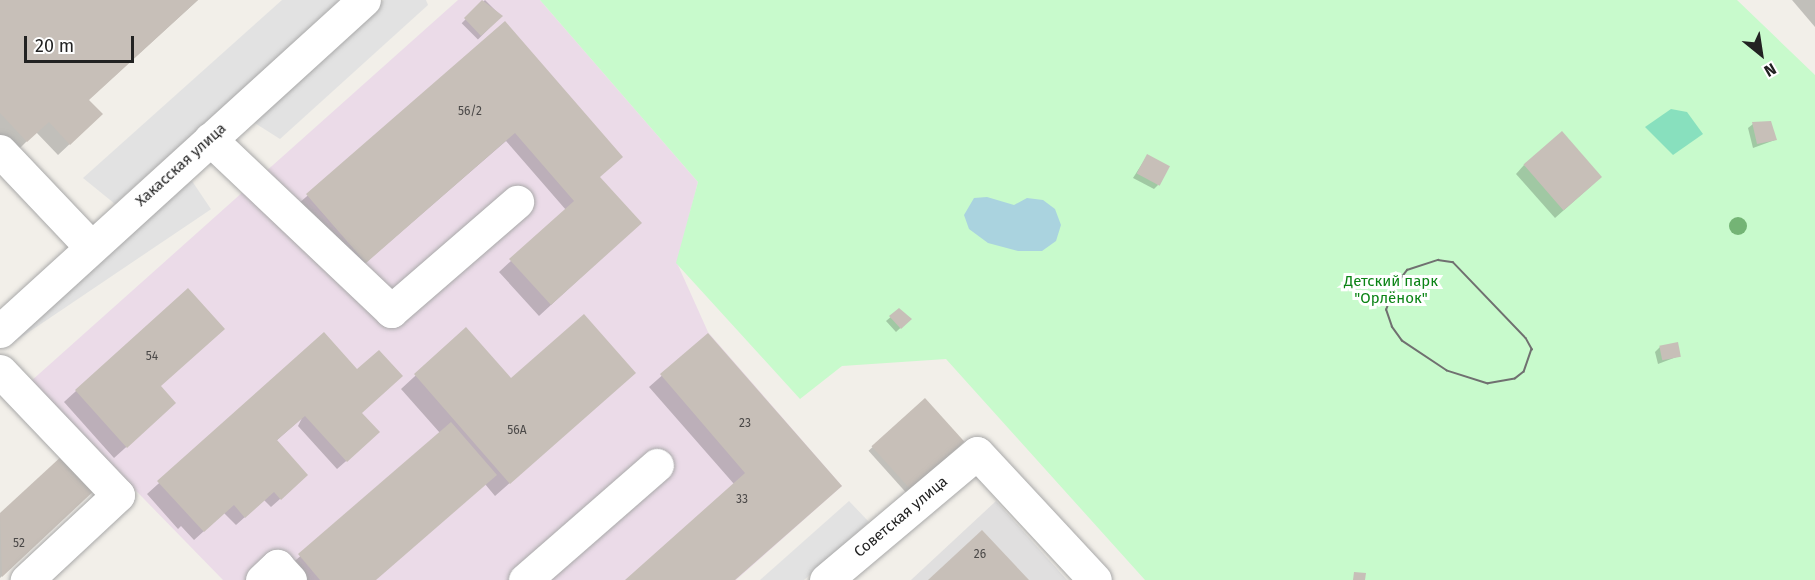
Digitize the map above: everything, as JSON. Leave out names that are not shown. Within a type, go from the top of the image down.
[{"type":"street","name":"Хакасская улица","points":[[0,331],[90,246],[364,0]]},
{"type":"street","points":[[210,139],[391,311],[517,202]]},
{"type":"street","points":[[0,151],[90,246]]},
{"type":"street","points":[[0,371],[118,495],[27,580]]},
{"type":"street","name":"Советская улица","points":[[826,580],[977,453],[1095,580]]},
{"type":"street","points":[[525,580],[657,465]]},
{"type":"street","points":[[262,580],[277,566],[290,580]]},
{"type":"shaded area","points":[[282,0],[343,0],[115,204],[83,178]]},
{"type":"shaded area","points":[[384,0],[426,0],[428,5],[280,139],[250,120]]},
{"type":"shaded area","points":[[458,0],[540,0],[698,182],[677,263],[708,332],[842,486],[736,580],[223,580],[30,382]]},
{"type":"shaded area","points":[[192,181],[211,209],[11,344],[0,327],[0,311]]},
{"type":"shaded area","points":[[849,501],[869,522],[804,580],[760,580]]},
{"type":"shaded area","points":[[996,501],[1067,580],[911,580]]},
{"type":"green space","name":"Детский парк \"Орлёнок\"","points":[[540,0],[1737,0],[1815,75],[1815,580],[1145,580],[946,359],[842,366],[800,399],[676,263],[698,182]]},
{"type":"green space","points":[[1671,109],[1687,112],[1703,134],[1673,155],[1645,127]]},
{"type":"water","points":[[987,197],[1014,205],[1027,198],[1043,200],[1055,209],[1061,225],[1056,241],[1042,251],[1018,251],[988,243],[969,229],[964,215],[974,198]]},
{"type":"building","points":[[0,0],[198,0],[89,100],[103,114],[70,145],[49,122],[27,142],[0,113]]},
{"type":"building","points":[[482,0],[503,16],[481,36],[464,18]]},
{"type":"building","points":[[505,21],[623,157],[600,177],[642,223],[551,305],[509,259],[574,201],[515,133],[366,263],[306,194]]},
{"type":"building","points":[[1771,121],[1777,140],[1757,144],[1752,122]]},
{"type":"building","points":[[1562,131],[1602,177],[1564,210],[1524,164]]},
{"type":"building","points":[[1147,154],[1170,166],[1160,186],[1137,173]]},
{"type":"building","points":[[188,288],[225,329],[161,386],[176,403],[127,448],[75,390]]},
{"type":"building","points":[[899,308],[912,319],[901,329],[889,316]]},
{"type":"building","points":[[584,314],[636,373],[510,484],[414,374],[466,327],[511,378]]},
{"type":"building","points":[[324,332],[357,369],[379,350],[403,376],[362,413],[380,432],[347,462],[305,416],[277,440],[308,475],[281,500],[274,492],[245,518],[234,505],[204,532],[157,481]]},
{"type":"building","points":[[708,333],[842,486],[735,580],[625,580],[745,473],[660,374]]},
{"type":"building","points":[[1678,342],[1681,357],[1662,360],[1659,346]]},
{"type":"building","points":[[925,398],[964,442],[911,490],[871,446]]},
{"type":"building","points":[[451,422],[497,475],[376,580],[320,580],[298,554]]},
{"type":"building","points":[[64,454],[97,488],[2,577],[0,513]]},
{"type":"building","points":[[982,530],[1029,580],[928,580]]},
{"type":"building","points":[[1354,572],[1366,573],[1365,580],[1353,580]]},
{"type":"tram line","points":[[1438,260],[1453,262],[1526,338],[1532,349],[1524,372],[1515,379],[1488,384],[1447,371],[1402,341],[1392,327],[1386,310],[1395,286],[1407,270],[1438,260]]}]
